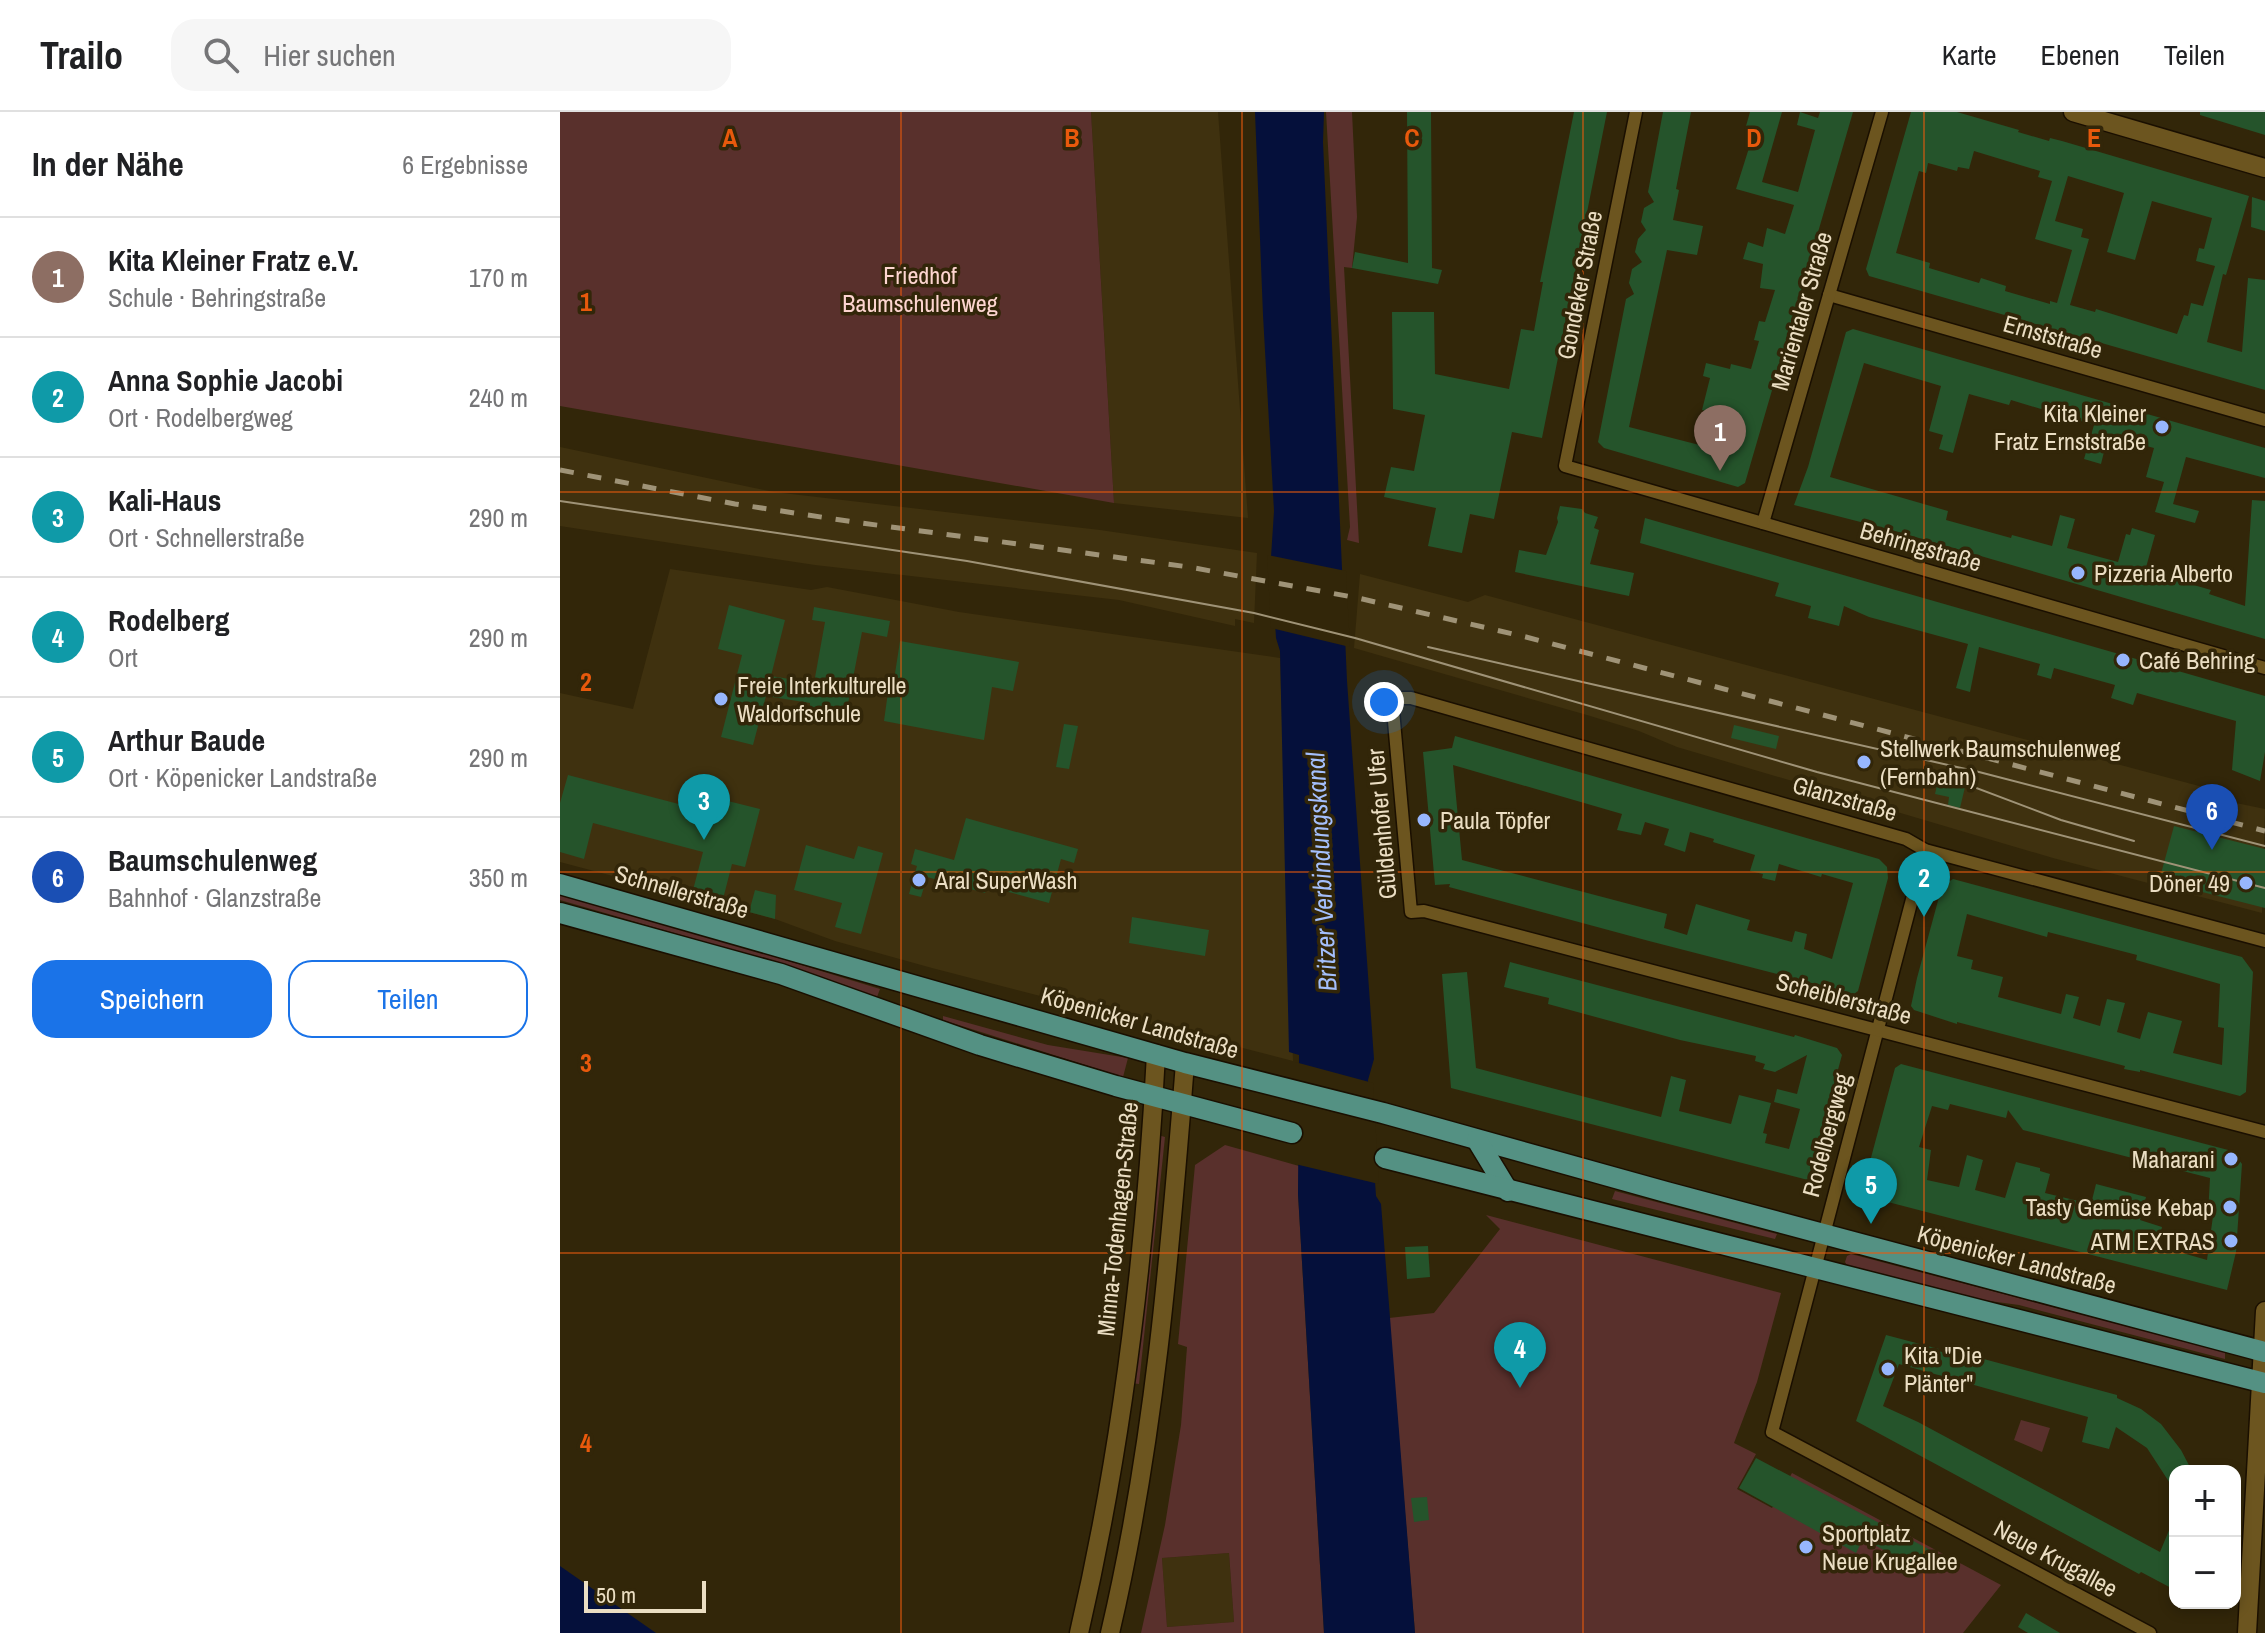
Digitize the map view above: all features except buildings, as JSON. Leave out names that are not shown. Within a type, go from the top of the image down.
[{"type":"main road","points":[[2073,112],[2265,168]]},
{"type":"main road","name":"Schnellerstraße","points":[[560,884],[789,948]]},
{"type":"main road","points":[[560,913],[781,974],[980,1045],[1154,1098],[1292,1133]]},
{"type":"main road","name":"Köpenicker Landstraße","points":[[789,948],[1185,1063],[1383,1113],[2264,1352]]},
{"type":"main road","name":"Minna-Todenhagen-Straße","points":[[1079,1633],[1101,1531],[1123,1389],[1156,1054]]},
{"type":"main road","points":[[1110,1633],[1135,1514],[1153,1395],[1185,1063]]},
{"type":"main road","points":[[1477,1140],[1508,1191]]},
{"type":"main road","points":[[1385,1158],[2263,1383]]},
{"type":"main road","points":[[2247,1633],[2265,1311]]},
{"type":"street","name":"Gondeker Straße","points":[[1565,466],[1636,112]]},
{"type":"street","name":"Marientaler Straße","points":[[1763,523],[1882,112]]},
{"type":"street","name":"Ernststraße","points":[[1829,295],[2265,420]]},
{"type":"street","name":"Behringstraße","points":[[1565,466],[2265,668]]},
{"type":"street","name":"Güldenhofer Ufer","points":[[1411,698],[1402,698],[1395,703],[1393,710],[1411,912]]},
{"type":"street","name":"Glanzstraße","points":[[1411,698],[1891,834],[1925,850],[2265,941]]},
{"type":"street","name":"Rodelbergweg","points":[[1772,1432],[1925,850]]},
{"type":"street","name":"Scheiblerstraße","points":[[1411,912],[1424,911],[2265,1132]]},
{"type":"street","name":"Neue Krugallee","points":[[1772,1432],[2150,1633]]},
{"type":"shaded area","points":[[1091,112],[1218,112],[1248,518],[1114,503]]},
{"type":"shaded area","points":[[560,447],[774,492],[1100,530],[1257,553],[1254,623],[1235,619],[1235,626],[1119,600],[815,565],[560,526]]},
{"type":"shaded area","points":[[670,569],[811,590],[827,587],[959,612],[1280,658],[1293,1061],[932,968],[835,941],[775,919],[560,862],[560,693],[633,709]]},
{"type":"shaded area","points":[[1360,574],[1468,602],[1485,595],[2229,794],[2236,803],[2265,809],[2262,913],[2053,858],[1677,747],[1587,715],[1354,648]]},
{"type":"shaded area","points":[[1229,1553],[1234,1622],[1167,1627],[1162,1558]]},
{"type":"green space","name":"Friedhof Baumschulenweg","points":[[560,112],[1091,112],[1114,503],[560,406]]},
{"type":"green space","points":[[1326,112],[1352,112],[1357,217],[1352,268],[1344,267],[1359,543],[1347,540],[1350,527]]},
{"type":"green space","points":[[560,894],[880,989],[877,997],[785,965],[560,900]]},
{"type":"green space","points":[[943,1016],[1048,1045],[1128,1058],[1123,1077],[943,1020]]},
{"type":"green space","points":[[1158,1135],[1165,1137],[1139,1384],[1131,1383]]},
{"type":"green space","points":[[1225,1145],[1299,1166],[1298,1194],[1324,1633],[1141,1633],[1165,1525],[1181,1425],[1187,1347],[1178,1344],[1195,1165]],"holes":[[[1229,1553],[1234,1622],[1167,1627],[1162,1558]]]},
{"type":"green space","points":[[1615,1191],[1777,1234],[1775,1239],[1612,1199]]},
{"type":"green space","points":[[1486,1215],[1781,1293],[1757,1382],[1734,1443],[1756,1454],[1737,1489],[1772,1508],[1792,1473],[2001,1585],[1963,1633],[1415,1633],[1389,1318],[1434,1313],[1500,1229]]},
{"type":"green space","points":[[1851,1254],[2225,1352],[2225,1359],[2019,1305],[1975,1299],[1848,1267],[1845,1262]]},
{"type":"green space","points":[[2021,1420],[2050,1428],[2042,1452],[2014,1440]]},
{"type":"water","name":"Britzer Verbindungskanal","points":[[1255,112],[1324,112],[1347,681],[1374,1059],[1368,1080],[1376,1196],[1381,1204],[1415,1633],[1324,1633],[1298,1194],[1299,1055],[1289,1052],[1280,651],[1276,638],[1271,557],[1274,511]]},
{"type":"water","points":[[560,1566],[656,1633],[560,1633]]},
{"type":"pier","points":[[1267,555],[1346,571],[1350,647],[1271,628]]},
{"type":"pier","points":[[1295,1062],[1373,1083],[1379,1184],[1295,1164]]},
{"type":"tram line","points":[[560,501],[967,561],[1254,613],[1355,638],[1817,772],[2265,888]]},
{"type":"tram line","points":[[1428,647],[1979,772],[2265,846]]},
{"type":"tram line","points":[[1926,769],[2061,820],[2134,841]]},
{"type":"railway","points":[[560,470],[735,504],[1189,567],[1358,598],[1526,637],[2265,831]]},
{"type":"place","name":"Kita Kleiner Fratz Ernststraße","points":[[2162,427]]},
{"type":"place","name":"Kita Kleiner Fratz e.V.","points":[[1720,471]]},
{"type":"place","name":"Pizzeria Alberto","points":[[2078,573]]},
{"type":"place","name":"Café Behring","points":[[2123,660]]},
{"type":"place","name":"Freie Interkulturelle Waldorfschule","points":[[721,699]]},
{"type":"place","name":"Stellwerk Baumschulenweg (Fernbahn)","points":[[1864,762]]},
{"type":"place","name":"Paula Töpfer","points":[[1424,820]]},
{"type":"place","name":"Kali-Haus","points":[[704,840]]},
{"type":"place","name":"Baumschulenweg","points":[[2212,850]]},
{"type":"place","name":"Aral SuperWash","points":[[919,880]]},
{"type":"place","name":"Döner 49","points":[[2246,883]]},
{"type":"place","name":"Anna Sophie Jacobi","points":[[1924,917]]},
{"type":"place","name":"Maharani","points":[[2231,1159]]},
{"type":"place","name":"Tasty Gemüse Kebap","points":[[2230,1207]]},
{"type":"place","name":"Arthur Baude","points":[[1871,1224]]},
{"type":"place","name":"ATM EXTRAS","points":[[2231,1241]]},
{"type":"place","name":"Kita \"Die Plänter\"","points":[[1888,1369]]},
{"type":"place","name":"Rodelberg","points":[[1520,1388]]},
{"type":"place","name":"Sportplatz Neue Krugallee","points":[[1806,1547]]}]
